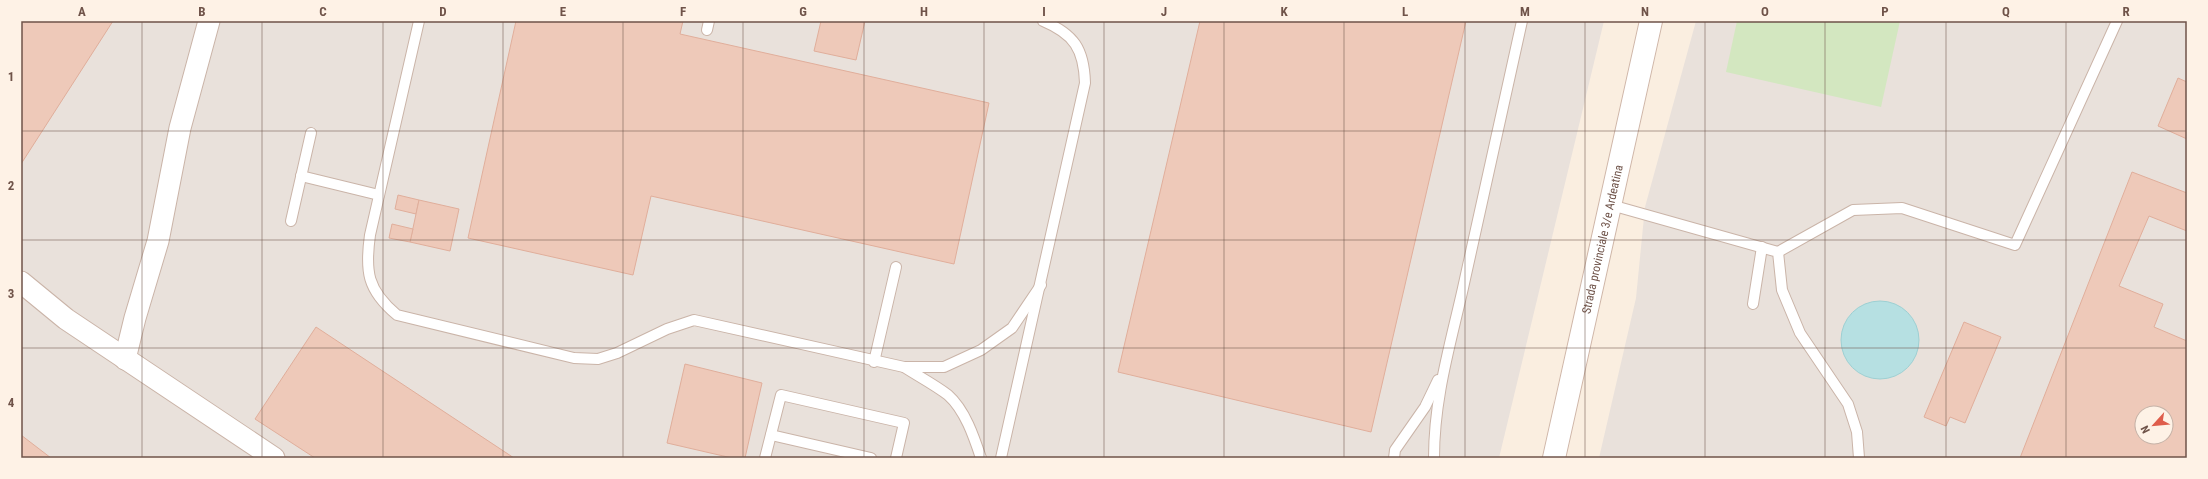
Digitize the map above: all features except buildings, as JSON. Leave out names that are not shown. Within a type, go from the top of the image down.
[{"type":"main road","name":"Strada provinciale 3/e Ardeatina","points":[[1554,458],[1651,21]]},
{"type":"street","points":[[125,359],[135,318],[158,241],[180,128],[209,21]]},
{"type":"street","points":[[21,282],[66,320],[274,458]]},
{"type":"lane","points":[[419,21],[366,260],[370,278],[376,291],[385,305],[396,314],[574,358],[598,359],[617,353],[666,329],[694,320],[874,362],[904,367],[944,366],[982,350],[1012,328],[1041,285]]},
{"type":"lane","points":[[1001,458],[1041,285],[1085,83],[1085,64],[1076,44],[1062,29],[1042,21]]},
{"type":"lane","points":[[1434,458],[1434,428],[1442,371],[1460,301],[1522,21]]},
{"type":"lane","points":[[1611,205],[1778,252],[1853,210],[1902,208],[2015,245],[2117,21]]},
{"type":"lane","points":[[291,221],[311,133]]},
{"type":"lane","points":[[302,176],[380,195]]},
{"type":"lane","points":[[1753,304],[1762,248]]},
{"type":"lane","points":[[1778,252],[1782,290],[1800,333],[1848,404],[1857,432],[1859,458]]},
{"type":"lane","points":[[874,362],[896,266]]},
{"type":"lane","points":[[904,367],[949,396],[963,416],[974,438],[981,458]]},
{"type":"lane","points":[[1394,458],[1395,450],[1425,407],[1442,371]]},
{"type":"lane","points":[[765,458],[781,395],[904,423],[896,458]]},
{"type":"lane","points":[[771,435],[871,458]]},
{"type":"shaded area","points":[[21,21],[1604,21],[1499,458],[21,458]]},
{"type":"shaded area","points":[[1696,21],[2187,21],[2187,458],[1599,458],[1636,298],[1645,207]]},
{"type":"green space","points":[[1737,21],[1900,21],[1881,107],[1726,72]]},
{"type":"water","points":[[1872,301],[1888,301],[1902,307],[1913,318],[1919,332],[1919,348],[1913,362],[1902,373],[1888,379],[1872,379],[1858,373],[1847,362],[1841,348],[1841,332],[1847,318],[1858,307]]}]
